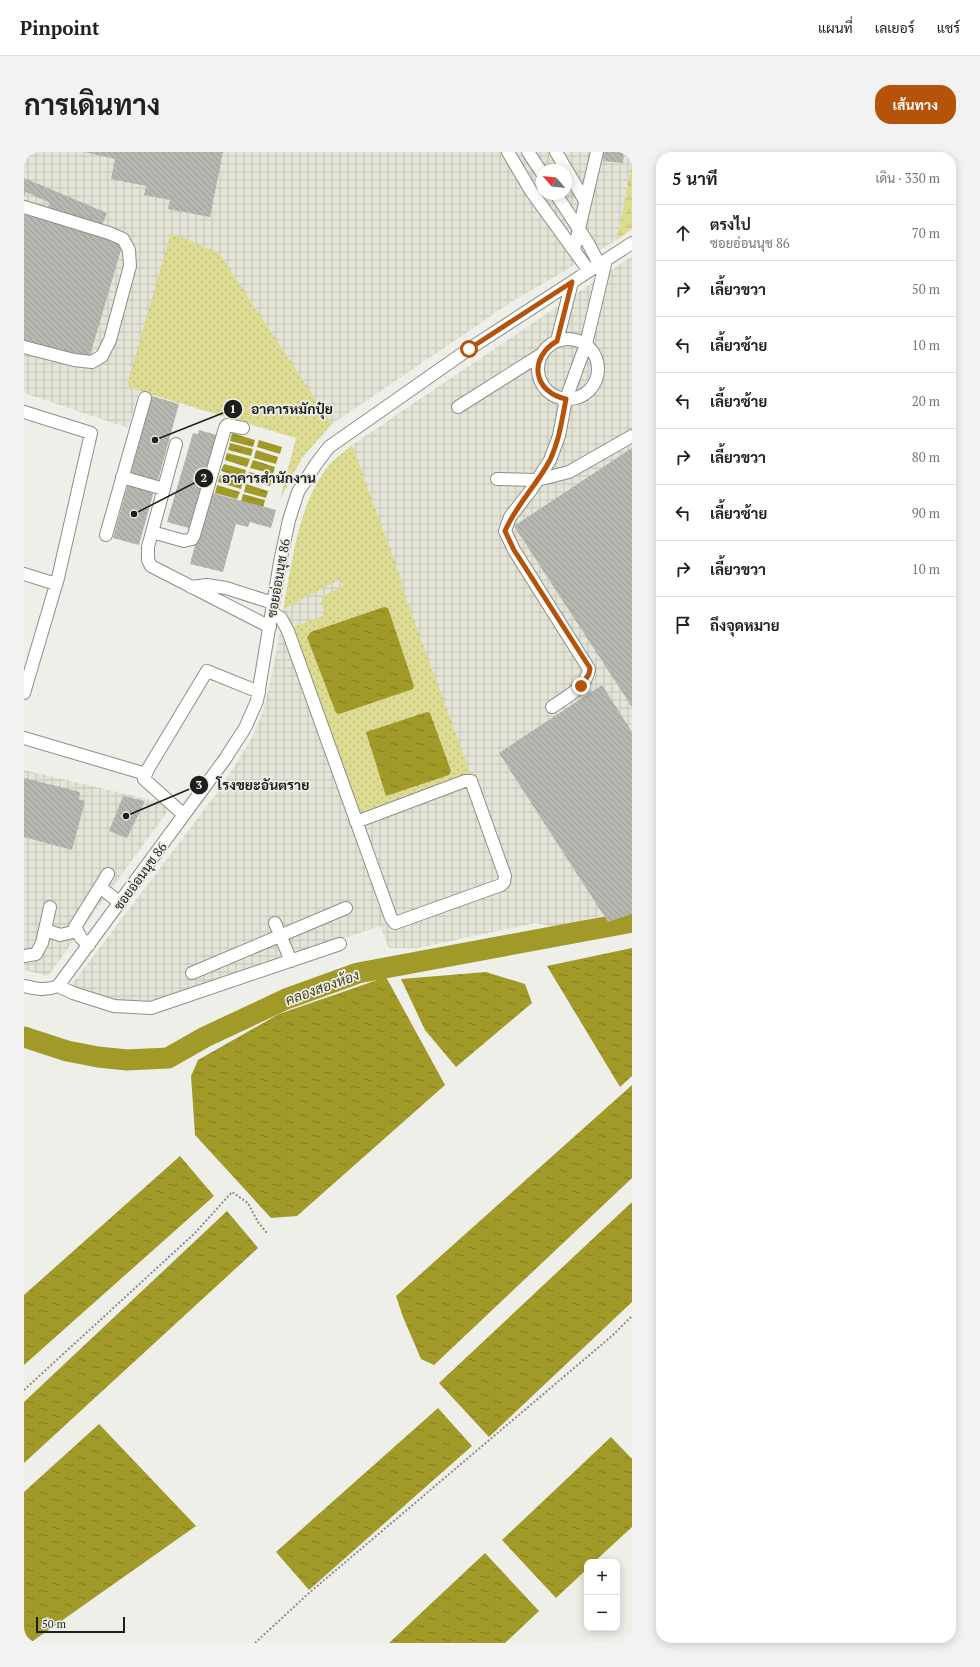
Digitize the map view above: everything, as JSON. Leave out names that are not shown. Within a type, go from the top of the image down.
[{"type":"street","points":[[508,152],[531,191],[589,271]]},
{"type":"street","points":[[528,152],[536,164]]},
{"type":"street","points":[[556,152],[585,201]]},
{"type":"street","points":[[574,250],[597,152]]},
{"type":"street","points":[[552,707],[581,686],[589,674],[590,668],[514,550],[505,531],[510,517],[550,460],[559,436],[566,399],[586,344],[603,262],[578,229],[560,200]]},
{"type":"street","points":[[24,207],[123,239],[128,250],[130,266],[110,340],[102,356],[92,362],[74,360],[24,347]]},
{"type":"street","name":"ซอยอ่อนนุช 86","points":[[58,986],[184,816],[225,759],[245,728],[257,701],[259,692],[280,562],[289,520],[298,492],[329,447],[469,349],[632,243]]},
{"type":"street","points":[[557,341],[572,282]]},
{"type":"street","points":[[567,338],[577,340],[586,344],[594,351],[598,360],[599,370],[597,380],[585,395],[566,399],[556,397],[548,392],[542,384],[538,374],[538,364],[542,354],[548,346],[557,341],[567,338]]},
{"type":"street","points":[[458,407],[542,354]]},
{"type":"street","points":[[106,535],[145,398]]},
{"type":"street","points":[[24,412],[91,433],[56,584],[24,693]]},
{"type":"street","points":[[152,532],[184,541],[192,539],[225,428],[227,425],[243,428]]},
{"type":"street","points":[[497,479],[537,480],[569,472],[632,436]]},
{"type":"street","points":[[176,444],[152,532],[148,554],[151,566],[270,627]]},
{"type":"street","points":[[122,477],[164,489]]},
{"type":"street","points":[[24,574],[56,584]]},
{"type":"street","points":[[191,587],[207,585],[226,588],[272,608],[282,618],[288,631],[356,822],[391,918],[395,923],[501,885],[504,882],[505,876],[471,781],[465,781],[356,822]]},
{"type":"street","points":[[184,816],[144,780],[146,774],[207,670],[259,692]]},
{"type":"street","points":[[24,738],[146,774]]},
{"type":"street","points":[[89,945],[81,938],[75,927],[108,874]]},
{"type":"street","points":[[100,887],[120,902]]},
{"type":"street","points":[[24,956],[36,954],[42,943],[50,908]]},
{"type":"street","points":[[192,973],[346,908]]},
{"type":"street","points":[[274,923],[291,961]]},
{"type":"street","points":[[45,930],[60,935],[78,931]]},
{"type":"street","points":[[24,986],[48,990],[58,986],[73,993],[114,1006],[151,1008],[340,944]]},
{"type":"path","points":[[24,1390],[195,1233],[232,1192],[248,1203],[258,1222],[267,1233]]},
{"type":"path","points":[[255,1643],[309,1594],[613,1335],[632,1316]]},
{"type":"shaded area","points":[[24,152],[632,152],[632,161],[617,240],[513,301],[332,424],[219,253],[127,385],[139,391],[128,428],[24,393]]},
{"type":"shaded area","points":[[632,256],[632,907],[558,928],[535,923],[418,948],[389,948],[380,926],[153,1003],[124,1002],[77,991],[70,987],[223,785],[252,738],[264,709],[277,649],[283,609],[340,578],[351,604],[403,584],[352,445]]},
{"type":"shaded area","points":[[24,770],[172,805],[48,976],[24,970]]},
{"type":"green space","points":[[632,161],[632,229],[617,240]]},
{"type":"green space","points":[[171,233],[219,253],[332,424],[302,458],[280,499],[296,438],[139,391],[127,385]]},
{"type":"green space","points":[[352,445],[403,584],[401,585],[471,775],[361,816],[329,731],[293,627],[325,615],[322,606],[322,597],[343,586],[340,579],[283,609],[298,534],[310,498],[318,481],[329,465]]},
{"type":"water","points":[[232,433],[255,440],[253,447],[230,441]]},
{"type":"water","points":[[259,440],[282,447],[280,454],[257,447]]},
{"type":"water","points":[[230,443],[253,449],[251,456],[228,450]]},
{"type":"water","points":[[256,450],[278,457],[276,464],[254,458]]},
{"type":"water","points":[[227,453],[250,459],[247,467],[225,460]]},
{"type":"water","points":[[253,460],[275,467],[273,474],[250,468]]},
{"type":"water","points":[[224,464],[246,470],[244,478],[221,471]]},
{"type":"water","points":[[249,472],[272,478],[270,486],[247,479]]},
{"type":"water","points":[[220,475],[243,481],[241,489],[218,482]]},
{"type":"water","points":[[246,484],[268,491],[266,498],[244,492]]},
{"type":"water","points":[[217,485],[240,492],[237,499],[215,493]]},
{"type":"water","points":[[243,494],[265,500],[263,508],[241,502]]},
{"type":"water","points":[[384,607],[388,608],[414,686],[413,689],[339,714],[336,713],[307,637],[311,632]]},
{"type":"water","points":[[427,712],[430,713],[451,771],[449,775],[386,796],[366,732]]},
{"type":"water","points":[[632,948],[632,1076],[620,1087],[547,966]]},
{"type":"water","points":[[486,972],[525,984],[532,1003],[456,1067],[425,1030],[401,979]]},
{"type":"water","points":[[386,977],[445,1085],[297,1216],[271,1218],[195,1135],[191,1076],[198,1060],[279,1014]]},
{"type":"water","points":[[632,1085],[632,1178],[434,1365],[421,1359],[403,1317],[396,1296]]},
{"type":"water","points":[[180,1156],[214,1196],[24,1365],[24,1295]]},
{"type":"water","points":[[632,1202],[632,1302],[489,1437],[439,1383]]},
{"type":"water","points":[[227,1211],[258,1248],[24,1463],[24,1402]]},
{"type":"water","points":[[438,1408],[472,1446],[309,1590],[276,1552]]},
{"type":"water","points":[[99,1424],[196,1526],[30,1643],[24,1643],[24,1492]]},
{"type":"water","points":[[611,1437],[632,1459],[632,1527],[597,1559],[584,1559],[584,1572],[556,1598],[502,1540]]},
{"type":"water","points":[[485,1553],[539,1611],[505,1643],[389,1643]]},
{"type":"building","points":[[84,152],[223,152],[210,217],[168,209],[170,200],[144,195],[146,186],[111,179],[115,159]]},
{"type":"building","points":[[604,152],[624,152],[623,163],[603,161]]},
{"type":"building","points":[[24,178],[107,213],[100,230],[48,207],[50,203],[26,192],[24,196]]},
{"type":"building","points":[[24,214],[123,243],[89,359],[24,340]]},
{"type":"building","points":[[152,396],[179,404],[157,484],[130,476]]},
{"type":"building","points":[[199,430],[217,435],[192,529],[167,522],[193,433],[198,434]]},
{"type":"building","points":[[632,448],[632,707],[514,526]]},
{"type":"building","points":[[128,484],[154,491],[139,545],[113,538]]},
{"type":"building","points":[[209,492],[276,510],[271,528],[250,522],[248,527],[236,524],[223,572],[190,564]]},
{"type":"building","points":[[602,685],[632,732],[632,914],[608,922],[499,753]]},
{"type":"building","points":[[24,778],[80,792],[79,799],[85,801],[72,850],[24,837]]},
{"type":"building","points":[[123,796],[145,801],[127,838],[109,831]]},
{"type":"waterway","name":"คลองสองห้อง","points":[[24,1037],[67,1051],[98,1057],[127,1060],[168,1058],[205,1037],[286,999],[358,973],[632,922]]},
{"type":"place","name":"อาคารหมักปุ๋ย","points":[[155,440]]},
{"type":"place","name":"อาคารสำนักงาน","points":[[134,514]]},
{"type":"place","name":"โรงขยะอันตราย","points":[[126,816]]},
{"type":"route","points":[[469,349],[572,282],[557,341],[548,346],[542,354],[538,364],[538,374],[542,384],[548,392],[556,397],[566,399],[559,436],[550,460],[531,490],[510,517],[505,531],[514,550],[590,668],[589,674],[581,686]]}]
